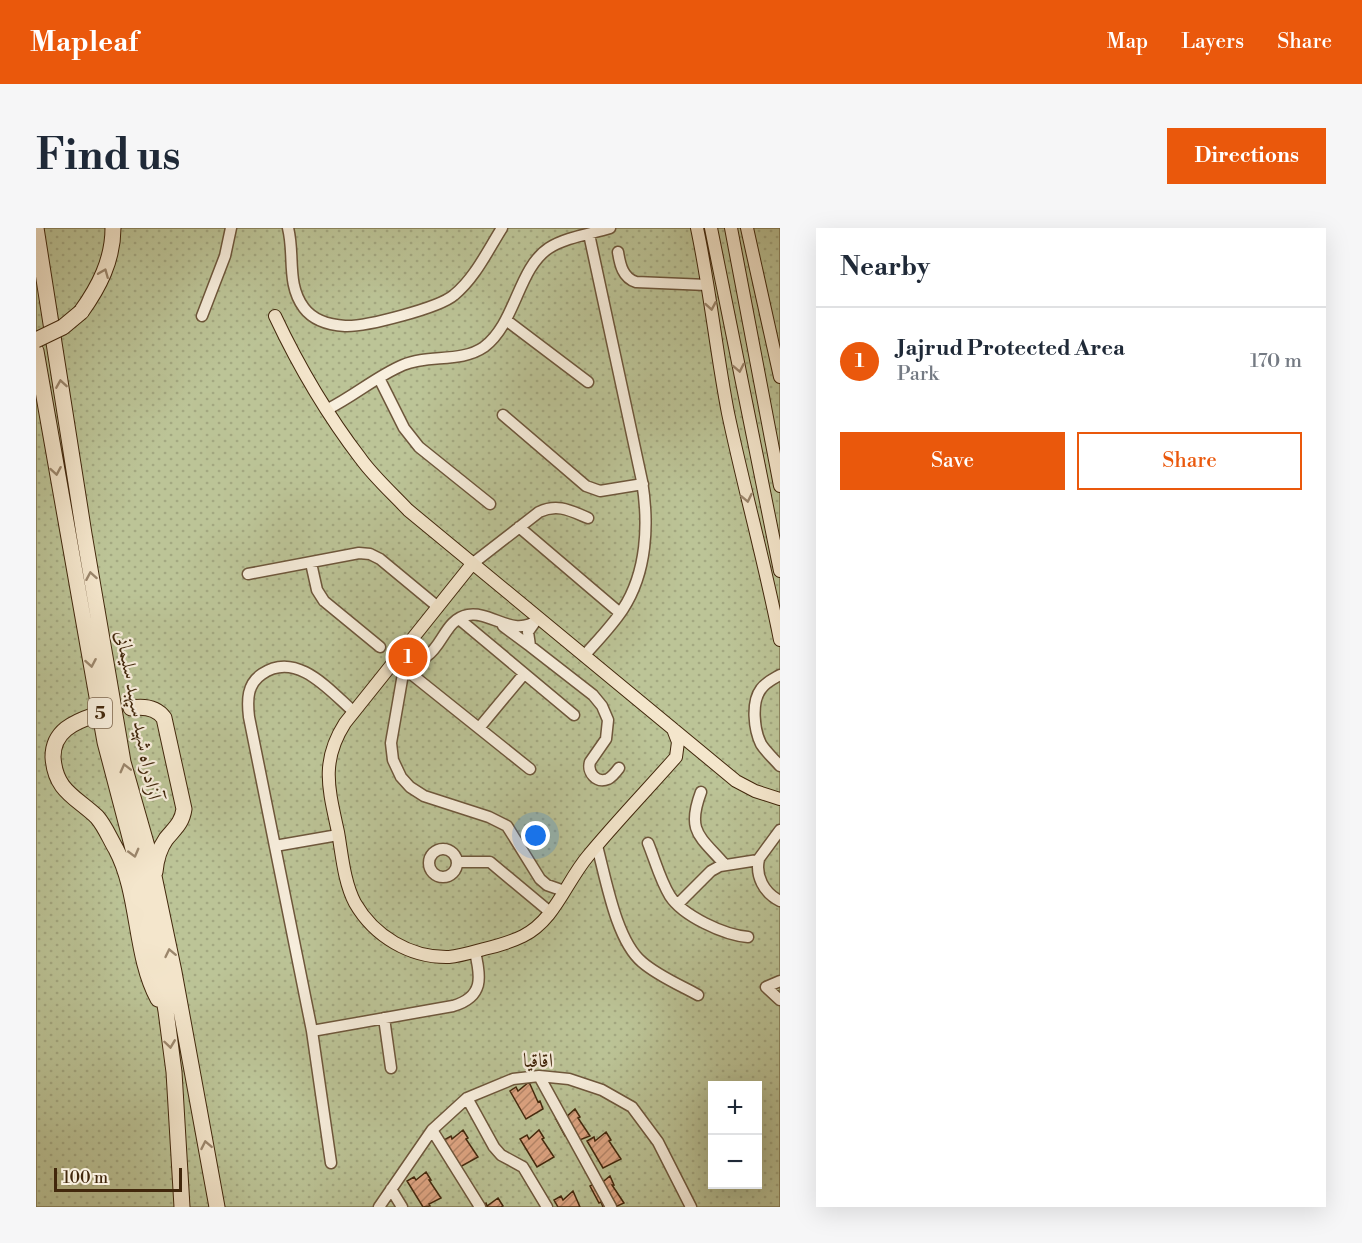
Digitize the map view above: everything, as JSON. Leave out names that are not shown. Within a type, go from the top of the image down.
[{"type":"highway","name":"آزادراه شهید سپهبد سلیمانی","points":[[36,228],[84,534],[123,762],[154,878],[218,1207]]},
{"type":"highway","points":[[36,340],[63,327],[81,312],[101,280],[109,261],[113,228]]},
{"type":"highway","name":"آزادراه شهید سپهبد سلیمانی","points":[[36,351],[105,742],[148,906],[166,1011],[174,1072],[182,1207]]},
{"type":"highway","points":[[131,708],[139,706],[150,708],[164,718],[184,809],[181,822],[159,851],[154,878]]},
{"type":"highway","points":[[95,715],[73,723],[59,735],[54,746],[54,766],[67,793],[99,820],[118,853],[136,912],[148,976],[157,998],[166,1011]]},
{"type":"main road","points":[[697,228],[728,411],[751,517],[766,569],[780,639]]},
{"type":"main road","points":[[711,228],[780,571]]},
{"type":"main road","points":[[780,377],[748,230],[731,231],[780,486]]},
{"type":"main road","points":[[275,316],[291,349],[345,437],[376,477],[421,522],[537,620],[745,787],[780,799]]},
{"type":"main road","points":[[728,411],[749,417],[765,415]]},
{"type":"main road","points":[[472,564],[438,607],[400,665],[354,712],[335,740],[327,770],[338,835],[352,895],[366,918],[382,936],[402,947],[429,955],[449,957],[475,952],[523,936],[542,923],[583,862],[676,757],[678,742],[673,729]]},
{"type":"main road","points":[[676,757],[689,754],[704,755]]},
{"type":"street","points":[[202,316],[225,256],[231,228]]},
{"type":"street","points":[[288,228],[292,279],[299,300],[314,317],[328,324],[345,326],[428,308],[448,300],[468,280],[502,228]]},
{"type":"street","points":[[328,409],[406,363],[467,354],[479,350],[489,342],[506,320],[540,255],[558,244],[610,228]]},
{"type":"street","points":[[584,656],[620,613],[633,589],[640,567],[646,513],[643,484],[589,234]]},
{"type":"street","points":[[618,252],[626,276],[636,282],[707,285]]},
{"type":"street","points":[[506,320],[588,382]]},
{"type":"street","points":[[379,378],[404,428],[419,447],[490,504]]},
{"type":"street","points":[[503,415],[586,486],[600,491],[643,484]]},
{"type":"street","points":[[472,564],[540,512],[555,507],[588,518]]},
{"type":"street","points":[[519,528],[620,613]]},
{"type":"street","points":[[248,574],[359,553],[370,554],[380,559],[438,607]]},
{"type":"street","points":[[311,562],[317,590],[324,601],[380,647]]},
{"type":"street","points":[[400,665],[415,662],[429,655],[447,629],[466,615],[476,615],[516,626],[537,620]]},
{"type":"street","points":[[459,619],[574,715]]},
{"type":"street","points":[[530,646],[528,632],[537,620]]},
{"type":"street","points":[[498,622],[593,695],[602,705],[607,715],[606,739],[588,766],[591,774],[605,780],[619,768]]},
{"type":"street","points":[[400,665],[530,769]]},
{"type":"street","points":[[400,665],[391,743],[394,766],[401,777],[410,787],[424,795],[489,817],[507,826],[540,879],[547,885],[564,891]]},
{"type":"street","points":[[331,1164],[312,1031],[249,717],[248,695],[252,684],[262,674],[273,668],[286,666],[298,668],[310,674],[354,712]]},
{"type":"street","points":[[479,728],[524,674]]},
{"type":"street","points":[[780,675],[759,690],[755,707],[758,737],[766,751],[780,766]]},
{"type":"street","points":[[701,792],[694,809],[695,824],[702,838],[725,865]]},
{"type":"street","points":[[780,830],[759,859],[758,873],[764,888],[773,898],[780,901]]},
{"type":"street","points":[[275,846],[338,835]]},
{"type":"street","points":[[648,843],[667,888],[678,904],[719,930],[734,936],[748,937]]},
{"type":"street","points":[[597,846],[619,925],[633,954],[648,968],[698,995]]},
{"type":"street","points":[[678,904],[711,871],[725,865],[759,859]]},
{"type":"street","points":[[457,862],[490,862],[550,912]]},
{"type":"street","points":[[312,1031],[453,1006],[468,999],[477,989],[480,978],[475,952]]},
{"type":"street","points":[[780,981],[766,987],[780,1000]]},
{"type":"street","points":[[384,1018],[391,1068]]},
{"type":"street","points":[[539,1076],[611,1207]]},
{"type":"street","name":"اقاقیا","points":[[379,1207],[432,1130],[467,1098],[513,1079],[539,1076],[568,1079],[602,1090],[632,1107],[658,1142],[691,1207]]},
{"type":"street","points":[[467,1098],[494,1147],[501,1155],[523,1167],[547,1207]]},
{"type":"street","points":[[432,1130],[480,1207]]},
{"type":"street","points":[[391,1189],[402,1207]]},
{"type":"green space","points":[[36,228],[780,228],[780,1207],[36,1207]]},
{"type":"building","points":[[529,1082],[543,1109],[526,1119],[510,1091],[516,1087],[518,1091]]},
{"type":"building","points":[[575,1109],[590,1136],[577,1141],[565,1136],[556,1119],[563,1115],[565,1118]]},
{"type":"building","points":[[463,1130],[478,1157],[460,1167],[444,1140],[451,1136],[452,1139]]},
{"type":"building","points":[[539,1130],[554,1157],[537,1167],[520,1139],[527,1135],[529,1139]]},
{"type":"building","points":[[606,1132],[621,1159],[603,1168],[587,1141],[594,1137],[595,1141]]},
{"type":"building","points":[[426,1172],[441,1198],[429,1204],[430,1206],[423,1207],[407,1181],[414,1177],[416,1180]]},
{"type":"building","points":[[610,1176],[614,1185],[612,1185],[624,1203],[615,1207],[603,1207],[590,1186],[597,1182],[599,1185]]},
{"type":"building","points":[[573,1191],[580,1207],[558,1207],[554,1200],[561,1196],[563,1200]]},
{"type":"building","points":[[498,1198],[503,1206],[479,1207],[486,1203],[487,1206]]},
{"type":"place","name":"Jajrud Protected Area","points":[[408,657]]}]
